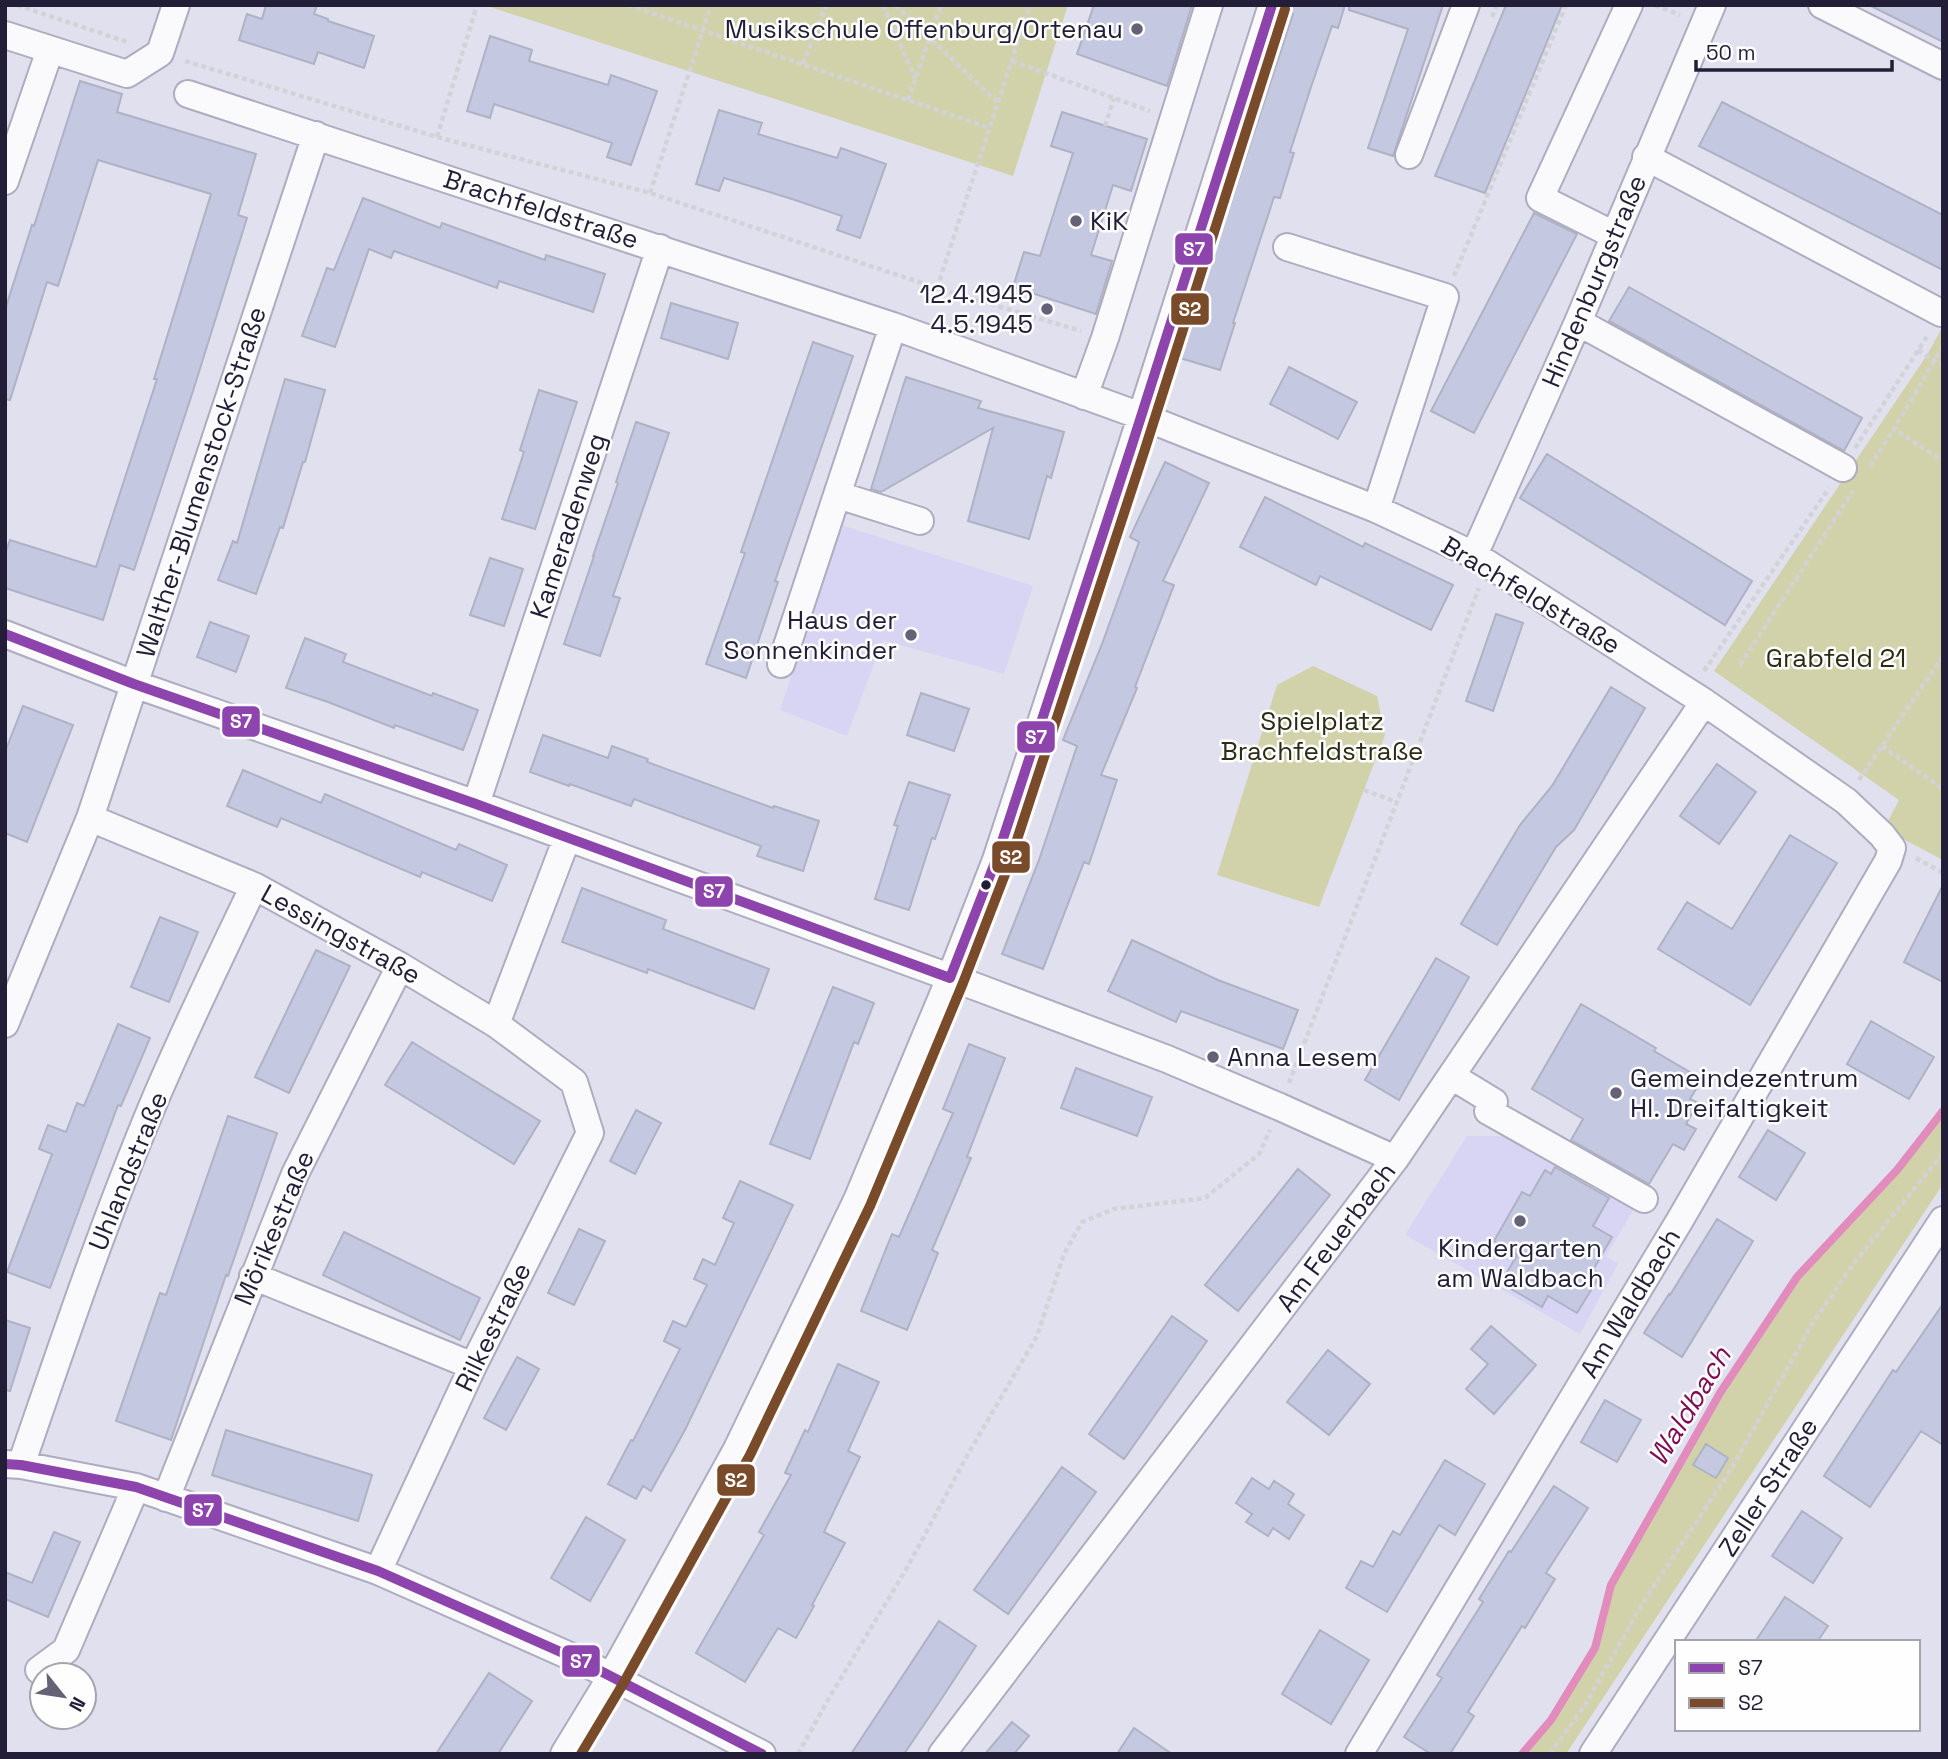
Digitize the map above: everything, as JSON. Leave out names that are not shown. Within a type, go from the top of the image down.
[{"type":"street","points":[[5,35],[128,74],[160,54],[176,5]]},
{"type":"street","points":[[1084,396],[1105,338],[1209,5]]},
{"type":"street","points":[[564,1754],[611,1677],[737,1449],[857,1200],[950,978],[996,860],[1272,5]]},
{"type":"street","points":[[1409,155],[1466,5]]},
{"type":"street","points":[[1614,234],[1540,198],[1629,5]]},
{"type":"street","name":"Hindenburgstraße","points":[[1481,560],[1646,157],[1712,5]]},
{"type":"street","points":[[1822,5],[1943,66]]},
{"type":"street","points":[[5,181],[50,50]]},
{"type":"street","name":"Brachfeldstraße","points":[[188,94],[893,326],[1141,416],[1376,509],[1481,560],[1697,697],[1846,802],[1882,835],[1892,848]]},
{"type":"street","name":"Walther-Blumenstock-Straße","points":[[5,1024],[90,818],[316,135]]},
{"type":"street","points":[[1646,157],[1941,313]]},
{"type":"street","points":[[1287,247],[1445,297],[1376,509]]},
{"type":"street","name":"Kameradenweg","points":[[476,804],[660,248]]},
{"type":"street","points":[[1578,322],[1855,476]]},
{"type":"street","points":[[781,664],[893,326]]},
{"type":"street","points":[[838,495],[920,521]]},
{"type":"street","points":[[5,634],[134,684],[476,804],[1167,1059],[1395,1159]]},
{"type":"street","name":"Am Feuerbach","points":[[942,1754],[1395,1159],[1453,1077],[1697,697]]},
{"type":"street","name":"Lessingstraße","points":[[90,818],[254,886],[400,966],[496,1024],[574,1082]]},
{"type":"street","points":[[496,1024],[567,838]]},
{"type":"street","name":"Am Waldbach","points":[[1359,1754],[1680,1220],[1888,861],[1892,848]]},
{"type":"street","name":"Uhlandstraße","points":[[13,1465],[149,1113],[254,886]]},
{"type":"street","name":"Mörikestraße","points":[[166,1498],[295,1174],[400,966]]},
{"type":"street","points":[[1453,1077],[1494,1102],[1488,1111],[1644,1199]]},
{"type":"street","name":"Rilkestraße","points":[[378,1571],[473,1366],[590,1133],[574,1082]]},
{"type":"street","name":"Zeller Straße","points":[[1593,1754],[1943,1220]]},
{"type":"street","points":[[253,1276],[473,1366]]},
{"type":"street","points":[[13,1465],[136,1487],[378,1571],[581,1661],[762,1754]]},
{"type":"street","points":[[51,1661],[66,1650],[136,1487]]},
{"type":"path","points":[[17,5],[160,54],[437,137],[650,193],[937,288],[1105,338]]},
{"type":"path","points":[[437,137],[477,5]]},
{"type":"path","points":[[628,5],[990,128]]},
{"type":"path","points":[[650,193],[711,5]]},
{"type":"path","points":[[803,64],[826,5]]},
{"type":"path","points":[[883,5],[915,78]]},
{"type":"path","points":[[895,5],[998,103]]},
{"type":"path","points":[[908,100],[941,5]]},
{"type":"path","points":[[937,288],[1030,5]]},
{"type":"path","points":[[1445,297],[1566,5]]},
{"type":"path","points":[[1012,61],[1174,119]]},
{"type":"path","points":[[1105,126],[1114,98]]},
{"type":"path","points":[[1740,665],[1855,476],[1918,350],[1941,313]]},
{"type":"path","points":[[1697,697],[1855,476],[1894,429],[1943,346]]},
{"type":"path","points":[[1918,350],[1943,366]]},
{"type":"path","points":[[1894,429],[1943,461]]},
{"type":"path","points":[[798,1754],[908,1566],[968,1454],[1037,1336],[1064,1254],[1082,1222],[1114,1209],[1205,1198],[1259,1154],[1280,1107],[1396,802],[1481,560]]},
{"type":"path","points":[[1846,802],[1943,656]]},
{"type":"path","points":[[1882,746],[1943,789]]},
{"type":"path","points":[[1364,790],[1396,802]]},
{"type":"path","points":[[1550,1754],[1585,1705],[1644,1601],[1730,1471],[1812,1324],[1852,1266],[1943,1153]]},
{"type":"shaded area","name":"Haus der Sonnenkinder","points":[[841,525],[1033,586],[1004,674],[883,640],[847,736],[780,710]]},
{"type":"shaded area","name":"Kindergarten am Waldbach","points":[[1467,1136],[1509,1136],[1636,1206],[1606,1256],[1618,1264],[1580,1334],[1405,1235]]},
{"type":"green space","points":[[484,5],[1068,5],[1013,176]]},
{"type":"green space","name":"Grabfeld 21","points":[[1943,326],[1943,860],[1884,829],[1899,800],[1714,671],[1927,355]]},
{"type":"green space","name":"Spielplatz Brachfeldstraße","points":[[1313,666],[1377,696],[1385,735],[1319,907],[1217,875],[1277,685]]},
{"type":"green space","points":[[1943,1111],[1943,1184],[1566,1754],[1522,1754],[1551,1720],[1595,1648],[1611,1585],[1720,1393],[1797,1277],[1897,1170]]},
{"type":"building","points":[[266,5],[317,5],[314,14],[374,36],[364,68],[318,52],[314,64],[239,40],[247,14],[262,19]]},
{"type":"building","name":"Musikschule Offenburg/Ortenau","points":[[1094,5],[1192,5],[1167,86],[1077,54]]},
{"type":"building","points":[[1287,5],[1345,5],[1338,28],[1332,26],[1311,87],[1290,152],[1294,153],[1280,198],[1274,197],[1220,370],[1180,358],[1293,14],[1286,12]]},
{"type":"building","points":[[1349,5],[1443,5],[1393,156],[1368,148],[1408,29],[1349,10]]},
{"type":"building","points":[[1506,5],[1562,5],[1485,193],[1435,176]]},
{"type":"building","points":[[1869,5],[1943,5],[1943,42]]},
{"type":"building","points":[[490,36],[532,50],[529,61],[608,85],[611,75],[657,91],[631,165],[607,157],[612,143],[562,126],[494,104],[490,118],[467,111]]},
{"type":"building","points":[[80,81],[122,94],[117,112],[256,154],[238,215],[247,218],[193,391],[134,570],[120,565],[103,620],[5,588],[5,554],[10,540],[96,567],[157,379],[154,379],[211,194],[98,160],[58,286],[47,282],[10,400],[5,399],[5,310]]},
{"type":"building","points":[[1722,102],[1943,215],[1943,270],[1699,146]]},
{"type":"building","points":[[719,110],[762,123],[758,134],[837,158],[841,148],[886,164],[860,238],[837,230],[842,216],[792,199],[724,178],[719,191],[696,184]]},
{"type":"building","name":"KiK","points":[[1062,112],[1147,139],[1131,191],[1113,185],[1091,255],[1112,261],[1096,314],[1013,287],[1024,252],[1040,256],[1073,153],[1051,146]]},
{"type":"building","points":[[363,198],[440,228],[442,223],[545,260],[546,255],[605,274],[593,312],[499,281],[497,288],[394,251],[391,258],[369,249],[335,347],[302,336],[327,268],[334,270]]},
{"type":"building","points":[[1534,213],[1577,234],[1474,433],[1431,411]]},
{"type":"building","points":[[1629,287],[1862,418],[1844,451],[1609,321]]},
{"type":"building","points":[[671,303],[738,323],[728,359],[661,338]]},
{"type":"building","points":[[813,342],[853,356],[775,581],[778,582],[746,678],[706,664],[745,553],[741,552]]},
{"type":"building","points":[[1289,367],[1357,402],[1338,439],[1270,404]]},
{"type":"building","points":[[906,377],[981,401],[978,408],[1064,432],[1051,478],[1047,476],[1029,539],[968,521],[993,428],[881,492],[871,489]]},
{"type":"building","points":[[285,379],[325,390],[283,528],[280,527],[256,594],[218,580],[233,541],[237,543]]},
{"type":"building","points":[[539,390],[577,402],[535,529],[502,519],[524,452],[520,450]]},
{"type":"building","points":[[636,422],[669,433],[613,596],[620,598],[600,656],[564,644]]},
{"type":"building","points":[[1547,454],[1752,581],[1725,625],[1520,498]]},
{"type":"building","points":[[1165,462],[1209,483],[1163,581],[1174,585],[1135,687],[1137,688],[1101,775],[1117,780],[1089,864],[1084,862],[1043,969],[1002,954],[1039,860],[1077,746],[1063,740],[1139,542],[1130,537]]},
{"type":"building","points":[[1265,497],[1363,547],[1365,543],[1453,585],[1431,630],[1320,576],[1316,585],[1240,547]]},
{"type":"building","points":[[490,558],[523,569],[504,626],[470,615]]},
{"type":"building","points":[[1496,614],[1523,623],[1493,711],[1466,701]]},
{"type":"building","points":[[210,622],[249,636],[236,672],[197,657]]},
{"type":"building","points":[[305,638],[346,654],[343,662],[432,696],[433,693],[478,710],[463,750],[286,688]]},
{"type":"building","points":[[1611,687],[1645,708],[1574,830],[1556,847],[1497,945],[1461,924],[1520,825],[1552,786]]},
{"type":"building","points":[[921,693],[969,709],[954,751],[907,735]]},
{"type":"building","points":[[23,706],[73,725],[27,842],[5,833],[5,752]]},
{"type":"building","points":[[543,735],[608,758],[612,746],[648,759],[647,762],[773,808],[774,806],[819,821],[803,871],[757,856],[761,846],[634,799],[631,806],[530,772]]},
{"type":"building","points":[[1717,764],[1756,792],[1719,844],[1680,816]]},
{"type":"building","points":[[243,770],[321,803],[325,794],[456,850],[459,844],[507,865],[492,901],[422,872],[420,877],[281,818],[277,827],[227,806]]},
{"type":"building","points":[[909,782],[950,795],[935,839],[932,838],[909,910],[875,899],[898,826],[894,825]]},
{"type":"building","points":[[1790,835],[1837,863],[1750,1005],[1658,949],[1687,902],[1732,929]]},
{"type":"building","points":[[1943,885],[1943,982],[1904,962]]},
{"type":"building","points":[[582,888],[666,920],[663,929],[769,969],[754,1009],[648,969],[647,973],[562,942]]},
{"type":"building","points":[[160,917],[198,932],[169,1002],[131,987]]},
{"type":"building","points":[[1132,940],[1218,980],[1298,1010],[1283,1049],[1181,1011],[1176,1022],[1108,991]]},
{"type":"building","points":[[316,950],[350,966],[289,1093],[255,1077]]},
{"type":"building","points":[[1436,958],[1469,977],[1399,1100],[1365,1080]]},
{"type":"building","points":[[833,987],[874,1003],[858,1044],[854,1042],[810,1159],[770,1144]]},
{"type":"building","name":"Gemeindezentrum Hl. Dreifaltigkeit","points":[[1581,1004],[1656,1048],[1654,1051],[1702,1079],[1690,1099],[1698,1103],[1686,1124],[1696,1129],[1684,1150],[1673,1144],[1649,1184],[1571,1140],[1583,1119],[1532,1089]]},
{"type":"building","points":[[1871,1021],[1934,1057],[1909,1099],[1847,1064]]},
{"type":"building","points":[[118,1024],[150,1038],[121,1106],[118,1105],[50,1288],[7,1272],[52,1154],[39,1149],[48,1125],[66,1132],[77,1103],[84,1106]]},
{"type":"building","points":[[412,1042],[540,1121],[514,1164],[385,1085]]},
{"type":"building","points":[[969,1044],[1005,1058],[967,1157],[971,1158],[932,1250],[938,1253],[907,1330],[861,1311],[892,1234],[899,1237],[953,1113],[943,1109]]},
{"type":"building","points":[[1076,1068],[1152,1097],[1137,1136],[1061,1108]]},
{"type":"building","points":[[636,1110],[661,1123],[635,1174],[610,1161]]},
{"type":"building","points":[[228,1116],[277,1133],[171,1440],[116,1421],[160,1293],[166,1295]]},
{"type":"building","points":[[1768,1130],[1805,1153],[1776,1200],[1739,1177]]},
{"type":"building","points":[[1555,1167],[1609,1198],[1593,1226],[1612,1237],[1593,1270],[1601,1274],[1577,1313],[1548,1296],[1542,1307],[1501,1283],[1517,1255],[1494,1241],[1522,1192],[1530,1196],[1545,1170],[1551,1174]]},
{"type":"building","points":[[1298,1169],[1330,1195],[1238,1311],[1205,1285]]},
{"type":"building","points":[[740,1181],[793,1205],[685,1430],[651,1491],[643,1486],[636,1499],[608,1484],[680,1349],[664,1341],[673,1321],[686,1327],[707,1285],[694,1279],[703,1259],[715,1265],[734,1223],[723,1218]]},
{"type":"building","points":[[1717,1219],[1753,1241],[1682,1357],[1644,1333]]},
{"type":"building","points":[[579,1229],[605,1241],[574,1305],[548,1293]]},
{"type":"building","points":[[344,1232],[480,1298],[460,1340],[323,1275]]},
{"type":"building","points":[[1943,1304],[1943,1445],[1921,1431],[1870,1507],[1824,1476],[1893,1370],[1896,1372]]},
{"type":"building","points":[[1172,1316],[1207,1341],[1124,1459],[1089,1434]]},
{"type":"building","points":[[5,1320],[30,1328],[10,1391],[5,1390]]},
{"type":"building","points":[[1491,1326],[1536,1365],[1494,1414],[1466,1389],[1488,1364],[1471,1349]]},
{"type":"building","points":[[1328,1350],[1370,1384],[1329,1435],[1287,1402]]},
{"type":"building","points":[[517,1357],[539,1369],[506,1430],[484,1418]]},
{"type":"building","points":[[838,1364],[879,1382],[848,1451],[860,1457],[824,1532],[845,1543],[796,1638],[778,1628],[745,1682],[696,1653],[764,1535],[759,1532],[791,1475],[785,1473],[805,1430],[808,1432]]},
{"type":"building","points":[[1605,1400],[1641,1420],[1617,1462],[1581,1442]]},
{"type":"building","points":[[226,1430],[372,1475],[358,1521],[212,1475]]},
{"type":"building","points":[[1706,1444],[1728,1458],[1716,1478],[1693,1465]]},
{"type":"building","points":[[1445,1460],[1485,1484],[1455,1535],[1439,1525],[1387,1612],[1346,1588],[1361,1561],[1373,1567],[1393,1531],[1400,1535]]},
{"type":"building","points":[[1062,1467],[1096,1492],[1008,1614],[974,1590]]},
{"type":"building","points":[[1252,1478],[1269,1489],[1274,1481],[1294,1494],[1288,1504],[1304,1515],[1289,1539],[1273,1528],[1268,1536],[1246,1522],[1252,1514],[1236,1503]]},
{"type":"building","points":[[1554,1486],[1588,1508],[1546,1573],[1555,1579],[1468,1712],[1474,1716],[1450,1754],[1431,1754],[1404,1737],[1442,1678],[1437,1675],[1483,1602],[1479,1599]]},
{"type":"building","points":[[1802,1511],[1842,1538],[1813,1583],[1772,1556]]},
{"type":"building","points":[[586,1517],[625,1540],[590,1601],[551,1578]]},
{"type":"building","points":[[54,1532],[80,1542],[48,1617],[5,1599],[5,1572],[32,1583]]},
{"type":"building","points":[[1785,1597],[1828,1626],[1818,1640],[1756,1640]]},
{"type":"building","points":[[939,1621],[976,1646],[942,1698],[904,1754],[851,1754]]},
{"type":"building","points":[[1320,1630],[1369,1660],[1331,1724],[1282,1694]]},
{"type":"building","points":[[489,1673],[532,1701],[498,1754],[436,1754]]},
{"type":"building","points":[[1012,1722],[1029,1736],[1014,1754],[985,1754]]},
{"type":"building","points":[[1134,1728],[1172,1754],[1117,1754]]},
{"type":"waterway","name":"Waldbach","points":[[1522,1754],[1551,1720],[1595,1648],[1611,1585],[1720,1393],[1797,1277],[1897,1170],[1943,1111]]},
{"type":"transit line","name":"S7","points":[[950,978],[996,860],[1272,5]]},
{"type":"transit line","name":"S2","points":[[581,1754],[623,1684],[750,1455],[870,1206],[963,983],[1009,864],[1285,9]]},
{"type":"transit line","name":"S7","points":[[5,634],[134,684],[476,804],[950,978]]},
{"type":"transit line","name":"S7","points":[[5,1464],[136,1487],[378,1571],[581,1661],[762,1754]]},
{"type":"place","name":"Musikschule Offenburg/Ortenau","points":[[1137,29]]},
{"type":"place","name":"KiK","points":[[1076,221]]},
{"type":"place","name":"12.4.1945 4.5.1945","points":[[1047,309]]},
{"type":"place","name":"Haus der Sonnenkinder","points":[[911,635]]},
{"type":"place","name":"Anna Lesem","points":[[1213,1057]]},
{"type":"place","name":"Gemeindezentrum Hl. Dreifaltigkeit","points":[[1616,1093]]},
{"type":"place","name":"Kindergarten am Waldbach","points":[[1520,1221]]}]
